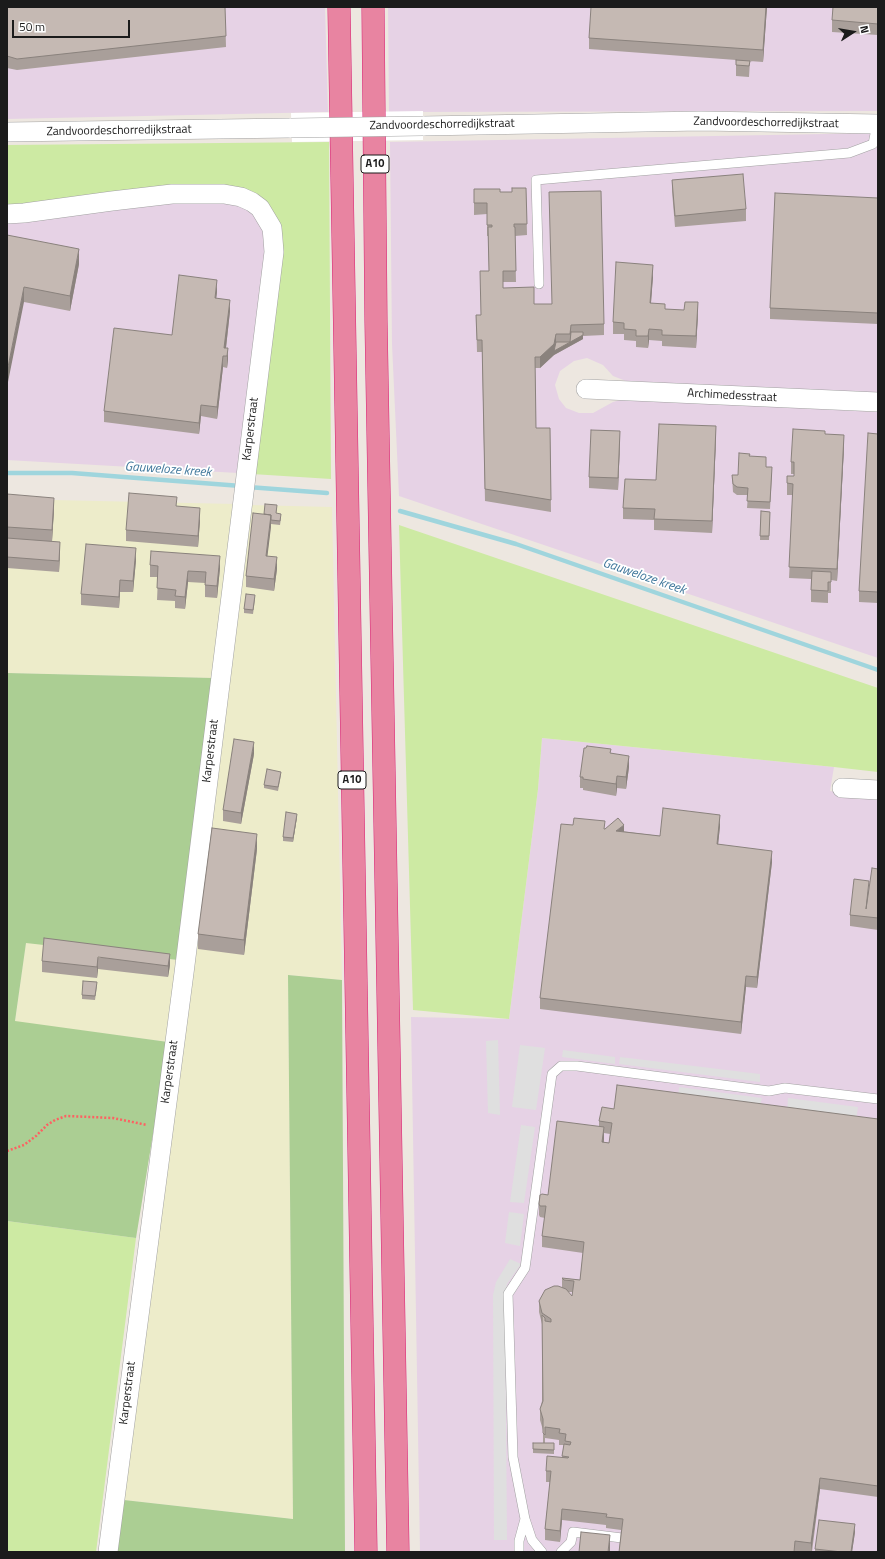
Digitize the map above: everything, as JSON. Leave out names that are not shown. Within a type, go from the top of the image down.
[{"type":"highway","name":"A10","points":[[339,7],[366,1552]]},
{"type":"highway","name":"A10","points":[[373,7],[376,329],[398,1552]]},
{"type":"street","name":"Zandvoordeschorredijkstraat","points":[[7,132],[701,121],[878,124]]},
{"type":"street","name":"Karperstraat","points":[[7,214],[172,194],[224,194],[241,197],[260,208],[272,228],[274,252],[108,1552]]},
{"type":"street","name":"Archimedesstraat","points":[[586,389],[878,402]]},
{"type":"street","points":[[842,788],[878,790]]},
{"type":"lane","points":[[539,284],[536,180],[848,153],[873,144],[878,124]]},
{"type":"lane","points":[[542,1552],[532,1540],[525,1519],[513,1457],[508,1294],[525,1268],[552,1074],[561,1066],[577,1066],[769,1091],[785,1088],[878,1099]]},
{"type":"lane","points":[[520,1552],[519,1541],[525,1519]]},
{"type":"lane","points":[[561,1552],[570,1542],[573,1532],[622,1538]]},
{"type":"path","points":[[7,1151],[24,1145],[47,1125],[66,1116],[113,1118],[141,1123],[162,1130]]},
{"type":"shaded area","points":[[7,7],[325,7],[328,112],[7,119]]},
{"type":"shaded area","points":[[388,7],[878,7],[878,111],[389,112]]},
{"type":"shaded area","points":[[878,133],[878,394],[626,381],[613,376],[603,365],[587,358],[574,361],[560,371],[555,385],[559,399],[566,408],[579,413],[593,413],[613,402],[624,399],[878,412],[878,658],[399,496],[392,344],[390,142]]},
{"type":"shaded area","points":[[222,200],[257,213],[267,229],[269,253],[238,473],[7,460],[7,219],[104,208]]},
{"type":"shaded area","points":[[542,738],[834,767],[830,791],[878,800],[878,1552],[420,1552],[411,1017],[509,1019],[538,789]]},
{"type":"shaded area","points":[[498,1040],[500,1115],[488,1113],[486,1041]]},
{"type":"shaded area","points":[[520,1045],[545,1048],[536,1110],[512,1107]]},
{"type":"shaded area","points":[[563,1050],[615,1057],[615,1064],[562,1057]]},
{"type":"shaded area","points":[[620,1057],[760,1074],[760,1082],[619,1064]]},
{"type":"shaded area","points":[[679,1087],[762,1098],[759,1110],[678,1099]]},
{"type":"shaded area","points":[[788,1098],[858,1107],[856,1121],[787,1112]]},
{"type":"shaded area","points":[[521,1125],[535,1127],[524,1203],[510,1202]]},
{"type":"shaded area","points":[[509,1212],[524,1214],[520,1246],[505,1243]]},
{"type":"shaded area","points":[[510,1259],[521,1264],[507,1284],[505,1296],[507,1540],[494,1540],[493,1295],[496,1282]]},
{"type":"green space","points":[[329,142],[331,479],[252,474],[280,248],[259,199],[7,208],[7,145]]},
{"type":"green space","points":[[7,499],[235,504],[213,678],[7,673]]},
{"type":"green space","points":[[249,505],[332,507],[342,980],[288,975],[293,1519],[124,1500]]},
{"type":"green space","points":[[399,525],[878,688],[878,772],[542,738],[538,789],[509,1019],[413,1010]]},
{"type":"green space","points":[[7,673],[213,678],[178,960],[26,943],[15,1021],[168,1042],[136,1238],[7,1221]]},
{"type":"green space","points":[[26,942],[178,960],[168,1042],[15,1022]]},
{"type":"green space","points":[[288,975],[342,980],[345,1552],[117,1552],[124,1500],[293,1519]]},
{"type":"green space","points":[[7,1221],[136,1238],[96,1552],[7,1552]]},
{"type":"pier","points":[[423,111],[423,140],[292,142],[291,113]]},
{"type":"building","points":[[7,7],[225,7],[226,36],[17,59],[7,56]]},
{"type":"building","points":[[591,7],[766,7],[763,50],[589,38]]},
{"type":"building","points":[[833,7],[878,7],[878,24],[832,20]]},
{"type":"building","points":[[736,60],[750,61],[749,66],[736,65]]},
{"type":"building","points":[[743,174],[746,209],[675,216],[672,180]]},
{"type":"building","points":[[512,188],[526,188],[527,224],[514,224],[516,271],[503,271],[503,288],[534,287],[534,304],[552,304],[549,192],[601,191],[604,324],[571,325],[570,334],[556,334],[554,344],[540,357],[535,357],[536,428],[550,428],[551,500],[485,489],[482,340],[477,340],[476,315],[481,315],[480,271],[489,271],[488,227],[492,227],[492,225],[487,225],[487,203],[474,203],[474,189],[500,189],[500,192],[512,192]]},
{"type":"building","points":[[775,193],[878,198],[878,313],[770,308]]},
{"type":"building","points":[[7,235],[79,249],[70,296],[24,287],[7,372]]},
{"type":"building","points":[[616,262],[653,265],[650,303],[665,304],[665,309],[684,310],[685,302],[698,302],[696,336],[662,335],[662,330],[649,329],[648,336],[636,336],[636,330],[624,329],[624,323],[613,322]]},
{"type":"building","points":[[179,275],[217,280],[215,298],[230,300],[224,348],[228,348],[227,356],[223,356],[217,407],[201,405],[199,423],[104,411],[114,328],[172,335]]},
{"type":"building","points":[[571,332],[583,332],[583,335],[554,351],[556,342],[570,342]]},
{"type":"building","points":[[659,424],[716,426],[712,521],[654,519],[655,509],[623,508],[625,479],[656,480]]},
{"type":"building","points":[[793,429],[825,431],[825,434],[844,435],[837,569],[789,567],[793,484],[787,483],[787,476],[794,476],[794,462],[791,462]]},
{"type":"building","points":[[591,430],[620,431],[618,478],[589,477]]},
{"type":"building","points":[[868,433],[878,434],[878,592],[859,591]]},
{"type":"building","points":[[739,453],[750,454],[749,456],[766,457],[766,467],[772,467],[770,502],[747,501],[748,488],[737,487],[733,484],[732,475],[738,475]]},
{"type":"building","points":[[129,493],[177,497],[176,506],[200,508],[198,536],[126,530]]},
{"type":"building","points":[[7,494],[54,498],[52,530],[7,527]]},
{"type":"building","points":[[265,504],[277,505],[276,513],[281,514],[280,521],[271,520],[271,515],[264,514]]},
{"type":"building","points":[[761,511],[770,512],[769,536],[760,536]]},
{"type":"building","points":[[253,513],[271,515],[266,556],[277,557],[274,579],[246,576]]},
{"type":"building","points":[[7,538],[60,542],[59,561],[7,557]]},
{"type":"building","points":[[86,544],[136,548],[133,581],[120,580],[119,597],[81,594]]},
{"type":"building","points":[[151,551],[220,556],[217,586],[205,585],[206,572],[188,571],[185,597],[175,596],[176,590],[157,588],[158,566],[150,565]]},
{"type":"building","points":[[812,571],[831,572],[831,582],[828,582],[828,591],[811,590]]},
{"type":"building","points":[[246,594],[255,595],[253,610],[244,609]]},
{"type":"building","points":[[234,739],[254,742],[241,813],[223,810]]},
{"type":"building","points":[[587,746],[611,749],[610,753],[629,756],[626,777],[617,776],[616,784],[583,779],[583,777],[580,777],[584,748]]},
{"type":"building","points":[[267,769],[281,772],[278,787],[264,785]]},
{"type":"building","points":[[663,808],[720,815],[717,844],[772,851],[757,977],[746,976],[741,1022],[540,998],[561,824],[573,825],[574,818],[605,821],[605,829],[618,818],[624,825],[616,831],[660,836]]},
{"type":"building","points":[[286,812],[297,814],[293,838],[283,837]]},
{"type":"building","points":[[212,828],[257,834],[244,940],[198,934]]},
{"type":"building","points":[[872,868],[878,869],[878,918],[850,915],[854,879],[869,881],[866,909]]},
{"type":"building","points":[[44,938],[170,954],[168,966],[98,957],[97,967],[42,961]]},
{"type":"building","points":[[83,981],[97,982],[95,996],[82,995]]},
{"type":"building","points":[[617,1085],[878,1119],[878,1486],[820,1478],[811,1543],[795,1541],[794,1552],[619,1552],[623,1519],[606,1517],[607,1514],[562,1509],[560,1531],[545,1529],[551,1471],[546,1471],[547,1456],[568,1458],[569,1457],[562,1456],[564,1444],[570,1445],[571,1442],[565,1441],[566,1434],[559,1433],[560,1429],[545,1427],[545,1435],[543,1433],[543,1419],[540,1409],[543,1401],[542,1315],[545,1318],[545,1321],[551,1322],[551,1319],[542,1313],[539,1301],[545,1290],[554,1286],[566,1289],[572,1296],[574,1281],[564,1280],[562,1278],[580,1280],[584,1242],[542,1236],[546,1206],[540,1206],[540,1195],[548,1195],[557,1121],[604,1127],[602,1142],[609,1143],[612,1123],[599,1121],[602,1107],[614,1109]]},
{"type":"building","points":[[533,1443],[554,1443],[554,1450],[533,1449]]},
{"type":"building","points":[[819,1520],[855,1524],[851,1552],[815,1549]]},
{"type":"building","points":[[581,1532],[610,1535],[608,1552],[579,1552]]},
{"type":"waterway","name":"Gauweloze kreek","points":[[7,473],[72,473],[241,486]]},
{"type":"waterway","name":"Gauweloze kreek","points":[[248,487],[327,493]]},
{"type":"waterway","name":"Gauweloze kreek","points":[[400,511],[516,544],[878,670]]}]
